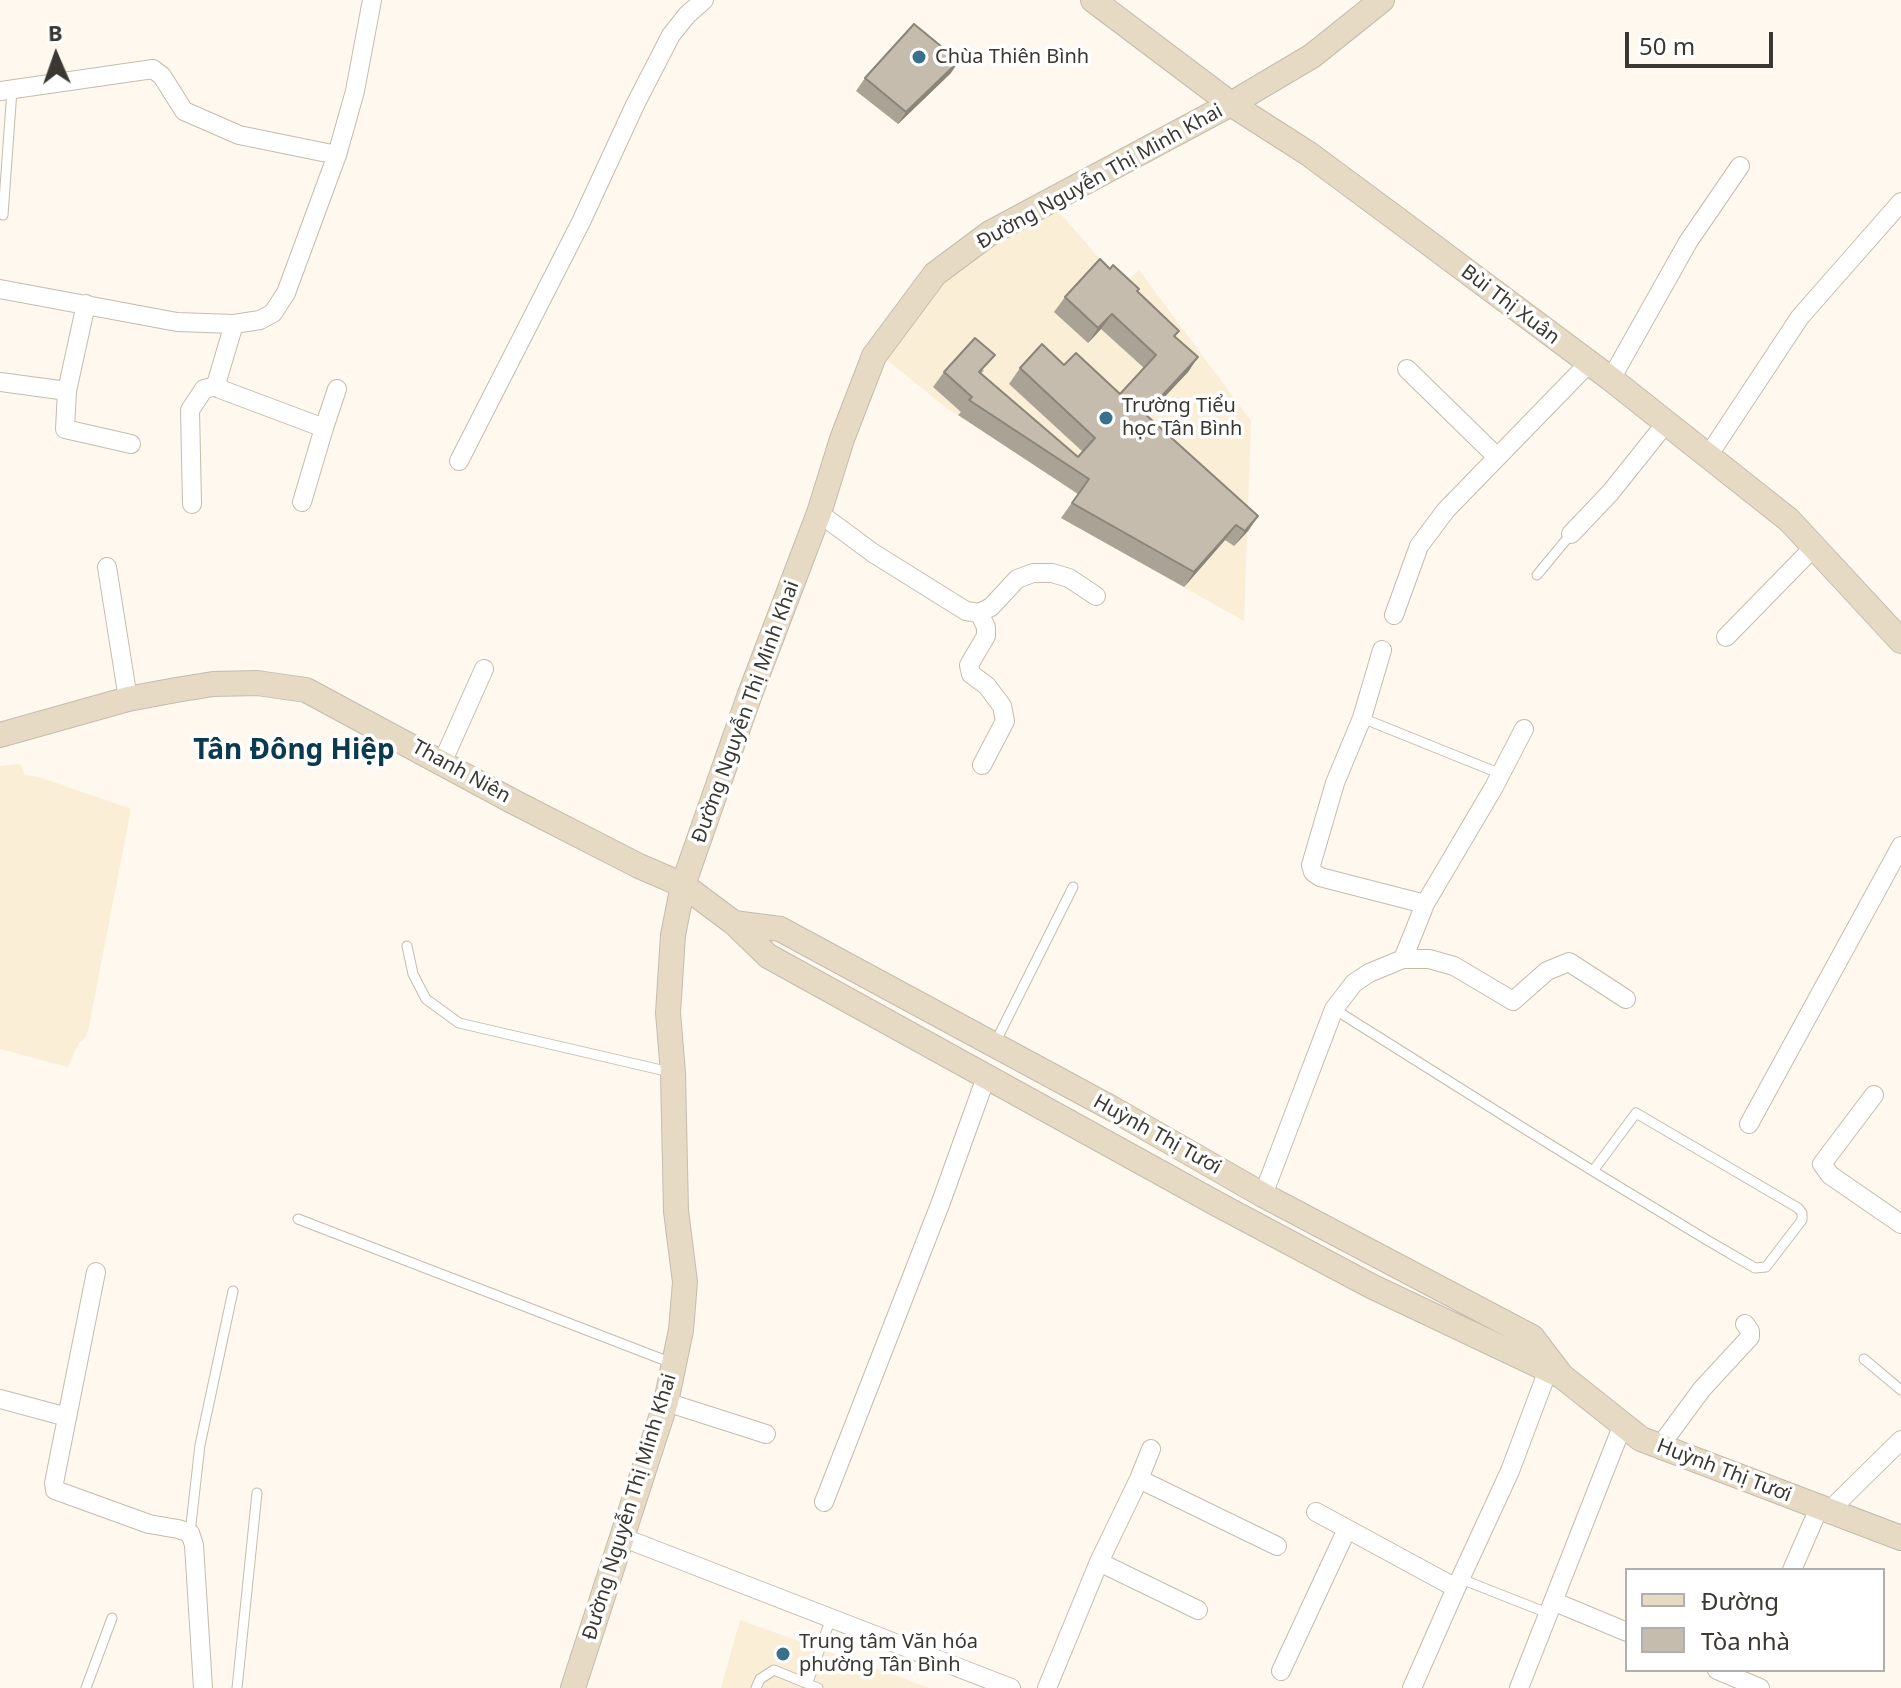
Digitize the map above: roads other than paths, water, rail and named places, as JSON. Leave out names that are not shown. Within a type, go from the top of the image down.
[{"type":"street","points":[[0,289],[177,322],[234,324],[260,320],[273,313],[286,293],[337,155],[355,91],[372,0]]},
{"type":"street","points":[[459,461],[581,222],[671,35],[704,0]]},
{"type":"street","name":"Bùi Thị Xuân","points":[[1093,0],[1231,104],[1309,154],[1611,379],[1789,520],[1901,641]]},
{"type":"street","name":"Đường Nguyễn Thị Minh Khai","points":[[573,1688],[624,1538],[675,1364],[685,1282],[676,1211],[673,1073],[668,1013],[673,935],[683,885],[874,356],[935,274],[990,233],[1231,104],[1312,56],[1382,0]]},
{"type":"street","points":[[6,90],[153,69],[162,76],[184,111],[239,135],[337,155]]},
{"type":"street","points":[[1611,379],[1688,242],[1740,166]]},
{"type":"street","points":[[1708,456],[1800,317],[1901,202]]},
{"type":"street","points":[[86,304],[67,391],[65,429],[131,444]]},
{"type":"street","points":[[217,386],[234,324]]},
{"type":"street","points":[[1394,615],[1419,546],[1446,510],[1588,364]]},
{"type":"street","points":[[1407,369],[1497,457]]},
{"type":"street","points":[[0,382],[67,391]]},
{"type":"street","points":[[192,504],[190,410],[204,389],[217,386],[324,428]]},
{"type":"street","points":[[302,502],[337,389]]},
{"type":"street","points":[[1571,534],[1610,493],[1666,423]]},
{"type":"street","points":[[819,513],[873,553],[966,611],[979,613],[991,607],[1017,579],[1033,573],[1052,573],[1069,578],[1096,596]]},
{"type":"street","points":[[1726,637],[1814,547]]},
{"type":"street","points":[[107,567],[128,699]]},
{"type":"street","points":[[979,613],[986,627],[986,636],[969,665],[971,674],[987,686],[1002,706],[1005,721],[982,765]]},
{"type":"street","points":[[1382,650],[1362,718],[1335,783],[1311,865],[1313,872],[1320,877],[1425,904]]},
{"type":"street","points":[[442,763],[484,669]]},
{"type":"street","name":"Thanh Niên","points":[[0,735],[128,699],[213,684],[285,685],[306,690],[625,859],[683,885]]},
{"type":"street","points":[[1403,959],[1425,904],[1524,729]]},
{"type":"street","points":[[1749,1124],[1901,846]]},
{"type":"street","name":"Huỳnh Thị Tươi","points":[[683,885],[734,923],[768,956],[1371,1286],[1555,1374],[1641,1439],[1901,1538]]},
{"type":"street","name":"Huỳnh Thị Tươi","points":[[734,923],[780,929],[1113,1109],[1263,1195],[1532,1337],[1555,1374]]},
{"type":"street","points":[[1263,1195],[1334,1009],[1354,983],[1369,973],[1403,959],[1429,959],[1454,966],[1513,1001],[1547,971],[1569,962],[1626,999]]},
{"type":"street","points":[[881,1017],[893,992]]},
{"type":"street","points":[[824,1502],[941,1202],[986,1077]]},
{"type":"street","points":[[1874,1095],[1822,1164],[1830,1175],[1901,1224]]},
{"type":"street","points":[[96,1272],[55,1490],[149,1524],[190,1533],[194,1545],[203,1688]]},
{"type":"street","points":[[1660,1446],[1702,1389],[1750,1337],[1745,1324]]},
{"type":"street","points":[[1412,1688],[1555,1374]]},
{"type":"street","points":[[0,1399],[67,1417]]},
{"type":"street","points":[[666,1402],[766,1434]]},
{"type":"street","points":[[1519,1688],[1623,1424]]},
{"type":"street","points":[[1793,1568],[1824,1509],[1901,1440]]},
{"type":"street","points":[[1047,1688],[1099,1562],[1151,1449]]},
{"type":"street","points":[[1139,1479],[1277,1546]]},
{"type":"street","points":[[1316,1512],[1458,1583]]},
{"type":"street","points":[[1281,1671],[1347,1529]]},
{"type":"street","points":[[624,1538],[1011,1688]]},
{"type":"street","points":[[1099,1562],[1198,1610]]},
{"type":"street","points":[[1552,1608],[1625,1631]]},
{"type":"street","points":[[1722,1672],[1748,1682]]},
{"type":"lane","points":[[3,215],[6,90]]},
{"type":"lane","points":[[1537,575],[1571,534]]},
{"type":"lane","points":[[1362,718],[1501,774]]},
{"type":"lane","points":[[993,1046],[1073,887]]},
{"type":"lane","points":[[407,946],[413,974],[426,999],[459,1023],[673,1073]]},
{"type":"lane","points":[[1334,1009],[1593,1171],[1755,1268],[1766,1267],[1802,1220],[1798,1208],[1636,1113],[1593,1171]]},
{"type":"lane","points":[[298,1219],[675,1364]]},
{"type":"lane","points":[[190,1533],[200,1445],[233,1291]]},
{"type":"lane","points":[[1864,1359],[1901,1390]]},
{"type":"lane","points":[[237,1688],[257,1493]]},
{"type":"lane","points":[[1458,1583],[1552,1608]]},
{"type":"lane","points":[[86,1688],[112,1618]]},
{"type":"lane","points":[[808,1682],[831,1618]]},
{"type":"lane","points":[[756,1688],[760,1679],[774,1670],[818,1688]]},
{"type":"place","name":"Chùa Thiên Bình","points":[[919,57]]},
{"type":"place","name":"Trường Tiểu học Tân Bình","points":[[1106,418]]},
{"type":"place","name":"Trung tâm Văn hóa phường Tân Bình","points":[[783,1654]]},
{"type":"district","name":"Tân Đông Hiệp","points":[[294,751]]}]
